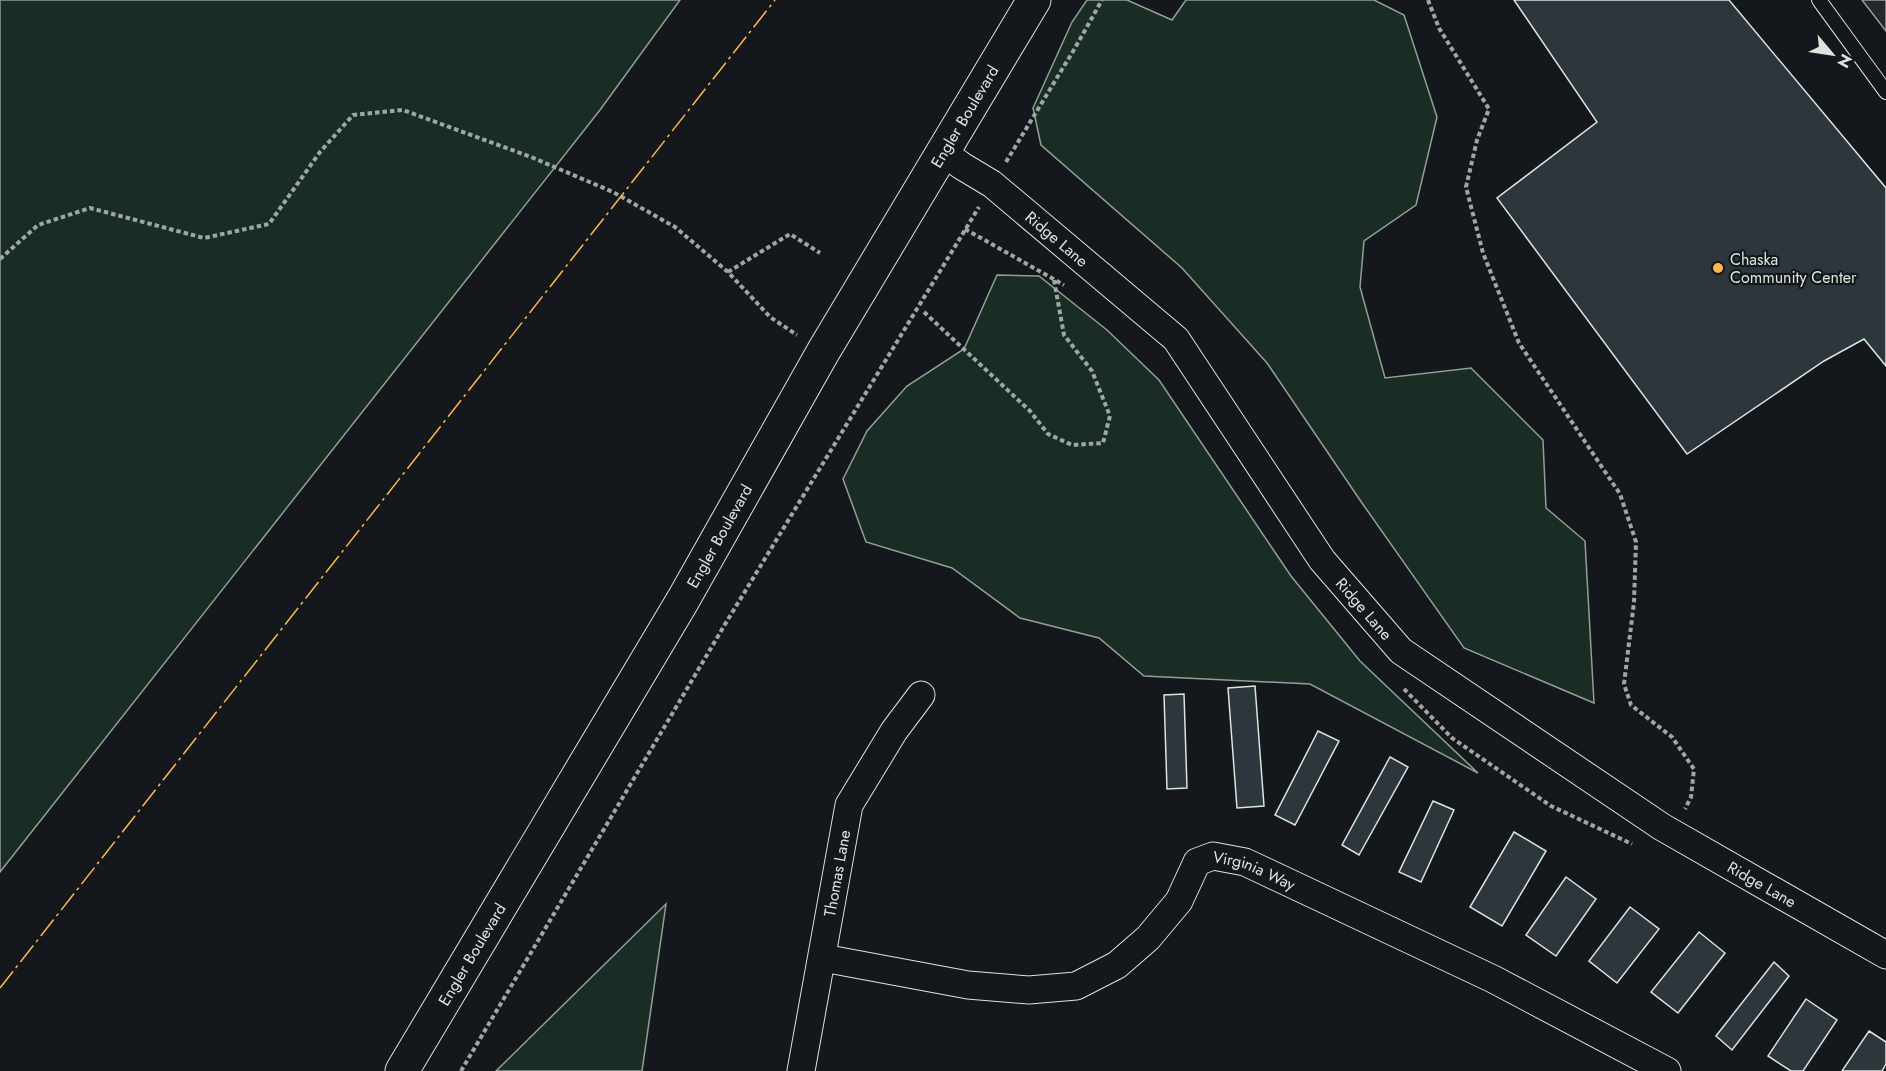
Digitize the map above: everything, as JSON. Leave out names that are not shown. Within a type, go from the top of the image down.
[{"type":"main road","name":"Engler Boulevard","points":[[402,1071],[683,600],[823,352],[1034,0]]},
{"type":"street","name":"Ridge Lane","points":[[944,153],[992,184],[1176,339],[1322,560],[1401,651],[1673,833],[1886,955]]},
{"type":"street","name":"Thomas Lane","points":[[801,1071],[849,805],[894,731],[921,695]]},
{"type":"street","name":"Virginia Way","points":[[823,958],[968,985],[1029,990],[1076,986],[1117,964],[1149,938],[1179,901],[1197,862],[1213,856],[1245,862],[1493,979],[1666,1071]]},
{"type":"lane","points":[[1820,0],[1886,92]]},
{"type":"path","points":[[461,1071],[727,621],[1102,0]]},
{"type":"path","points":[[1428,0],[1438,28],[1489,109],[1477,140],[1466,187],[1483,253],[1519,343],[1620,494],[1636,542],[1634,602],[1624,684],[1631,705],[1672,737],[1694,769],[1691,797],[1673,833]]},
{"type":"path","points":[[0,259],[38,225],[90,208],[204,238],[269,224],[320,152],[353,115],[403,110],[531,157],[613,192],[675,227],[728,272],[770,317],[823,352]]},
{"type":"path","points":[[728,272],[790,234],[820,253]]},
{"type":"path","points":[[924,312],[1030,411],[1048,434],[1072,445],[1103,443],[1110,416],[1092,371],[1064,335],[1054,279]]},
{"type":"green space","points":[[0,0],[680,0],[600,110],[0,872]]},
{"type":"green space","points":[[1087,0],[1127,0],[1172,20],[1186,0],[1374,0],[1404,15],[1437,117],[1416,205],[1364,241],[1360,287],[1385,378],[1471,368],[1543,440],[1546,508],[1585,541],[1594,703],[1464,648],[1267,363],[1182,268],[1041,145],[1033,108],[1072,22]]},
{"type":"green space","points":[[997,275],[1039,276],[1107,330],[1159,380],[1291,576],[1360,661],[1478,773],[1310,684],[1144,676],[1099,638],[1020,618],[952,568],[866,542],[843,479],[867,431],[907,386],[964,349]]},
{"type":"green space","points":[[666,904],[642,1071],[496,1071]]},
{"type":"shaded area","points":[[1862,0],[1886,0],[1886,31]]},
{"type":"building","name":"Chaska Community Center","points":[[1514,0],[1729,0],[1886,188],[1886,366],[1864,339],[1824,361],[1687,454],[1497,198],[1597,122]]},
{"type":"building","points":[[1255,686],[1264,806],[1237,808],[1228,688]]},
{"type":"building","points":[[1184,694],[1187,788],[1167,789],[1164,695]]},
{"type":"building","points":[[1318,731],[1339,741],[1295,825],[1275,815]]},
{"type":"building","points":[[1390,757],[1408,767],[1359,855],[1342,845]]},
{"type":"building","points":[[1433,801],[1454,810],[1421,882],[1399,872]]},
{"type":"building","points":[[1514,832],[1546,851],[1502,926],[1470,907]]},
{"type":"building","points":[[1566,877],[1596,899],[1556,956],[1526,935]]},
{"type":"building","points":[[1630,907],[1659,929],[1617,983],[1589,961]]},
{"type":"building","points":[[1699,932],[1725,953],[1678,1013],[1651,992]]},
{"type":"building","points":[[1774,962],[1789,976],[1732,1050],[1716,1036]]},
{"type":"building","points":[[1806,999],[1837,1020],[1803,1071],[1791,1071],[1768,1056]]},
{"type":"building","points":[[1869,1031],[1886,1042],[1886,1064],[1882,1071],[1842,1071]]},
{"type":"power","points":[[0,988],[775,0]]},
{"type":"place","name":"Chaska Community Center","points":[[1718,268]]}]
